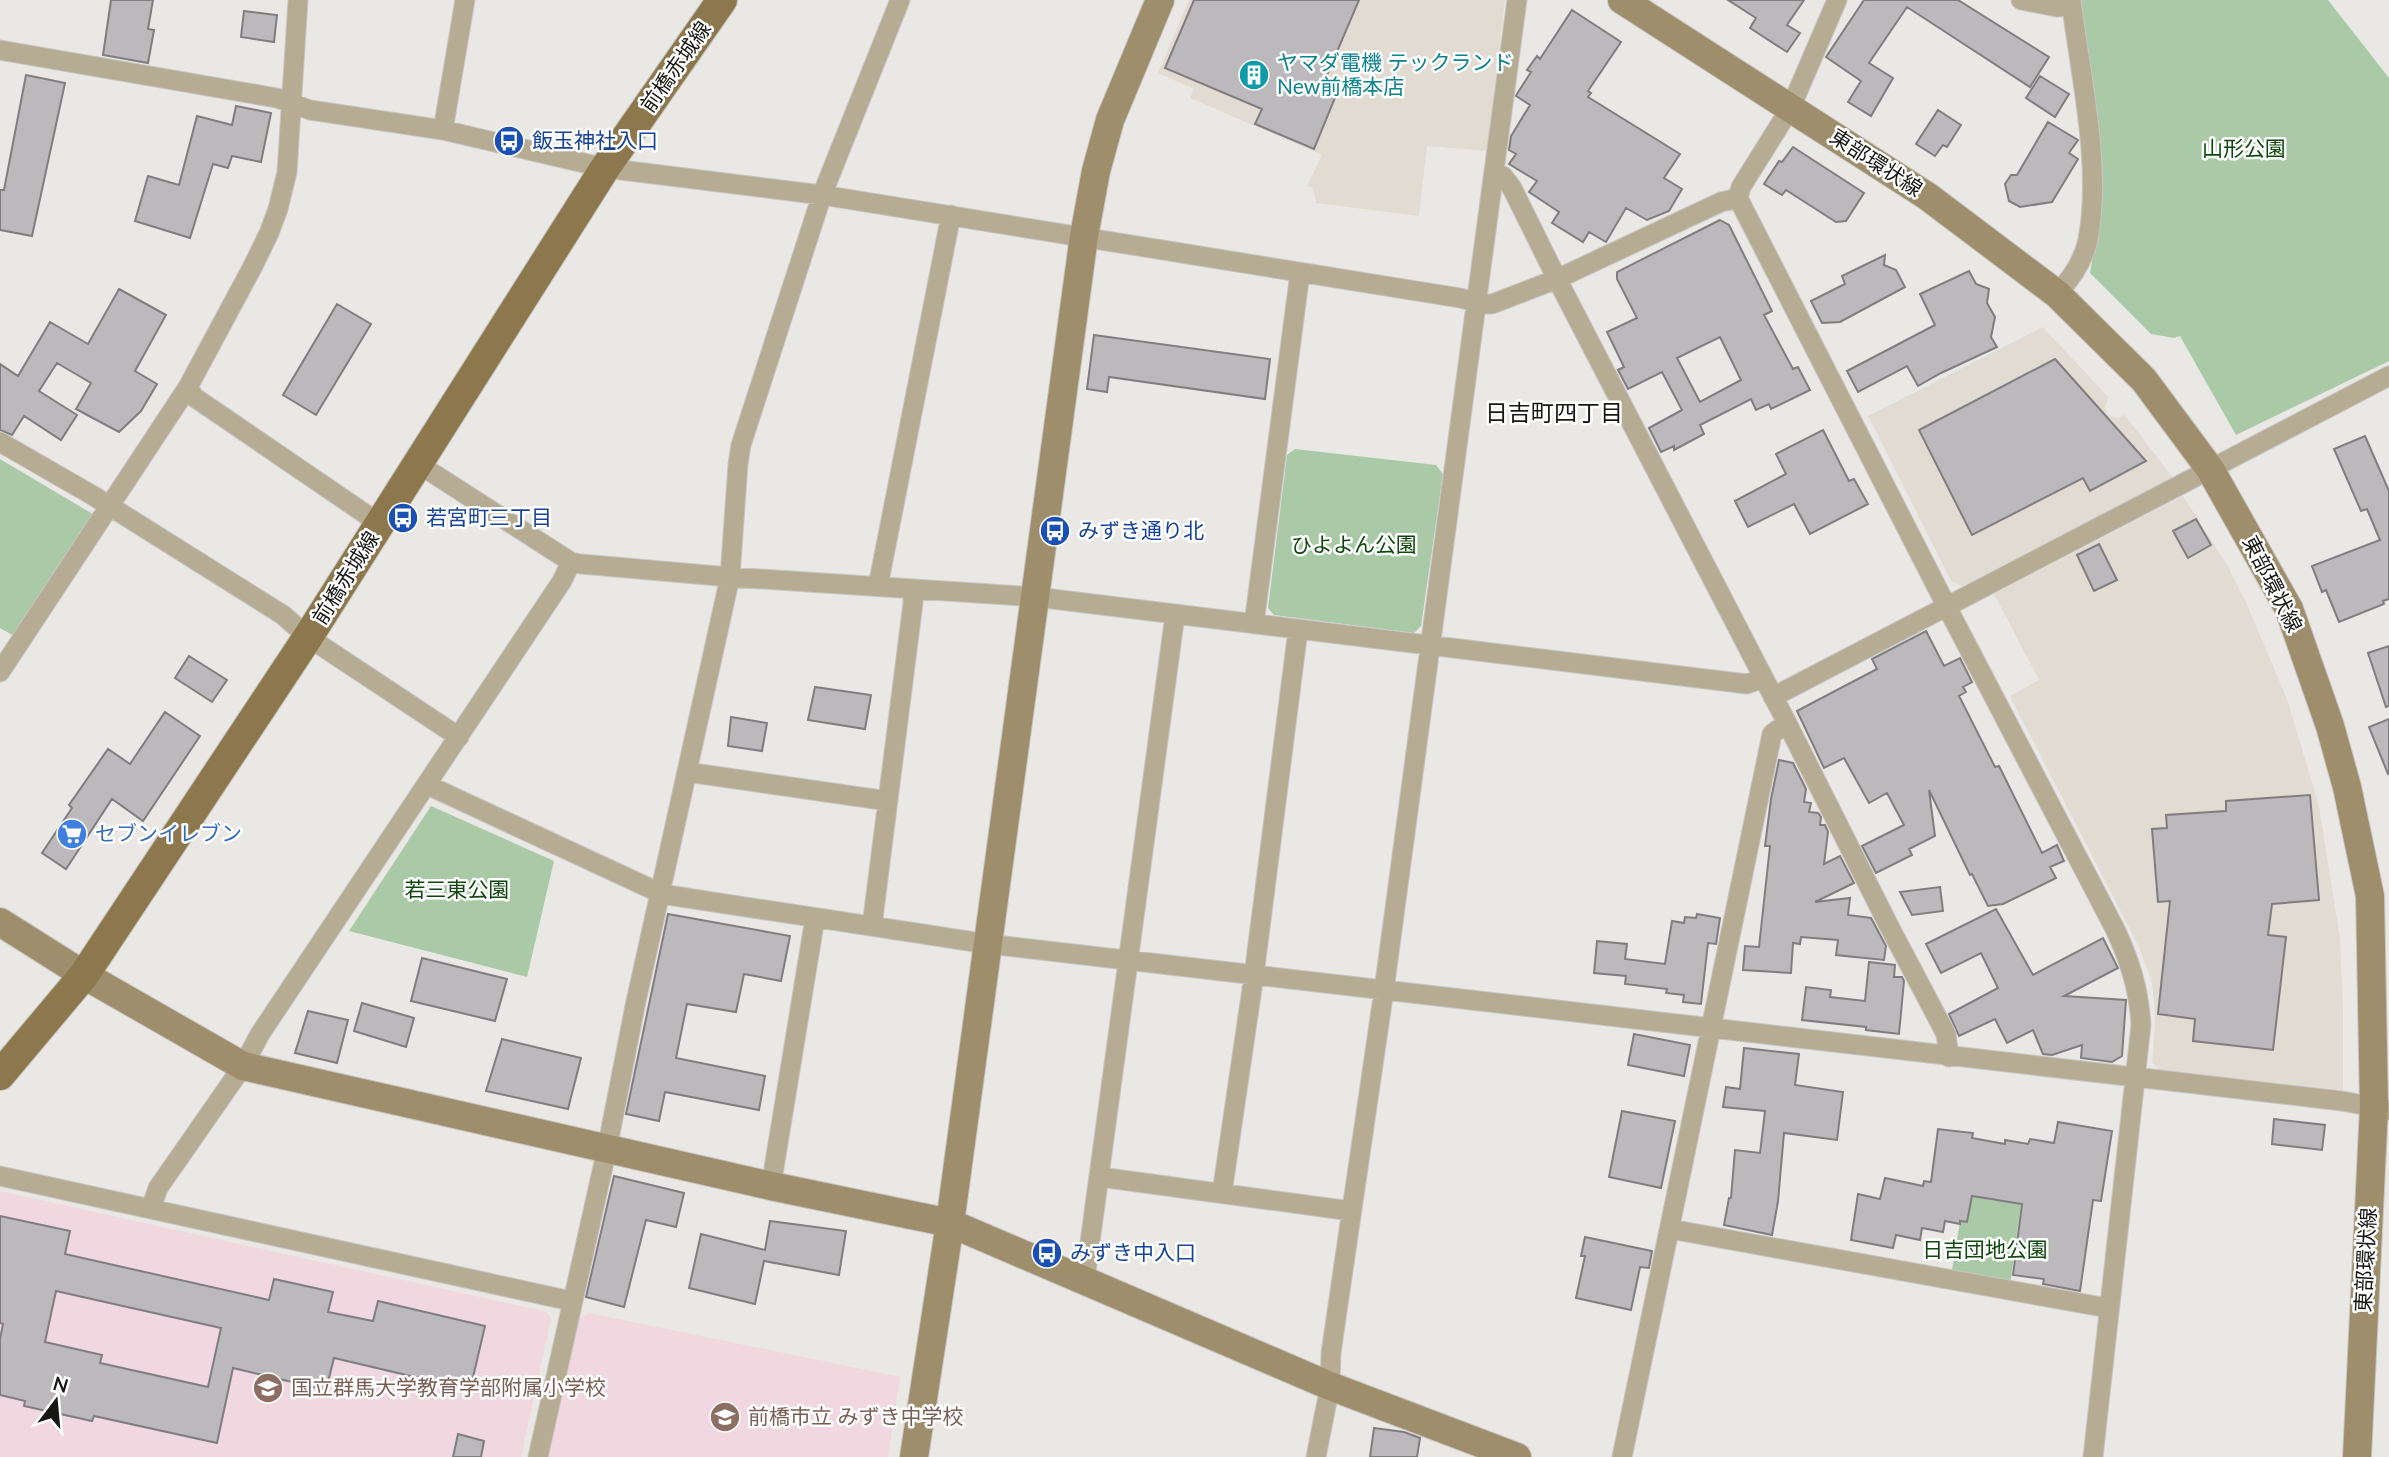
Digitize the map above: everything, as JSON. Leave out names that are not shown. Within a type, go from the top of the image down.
[{"type":"main road","name":"前橋赤城線","points":[[0,1075],[84,975],[308,637],[606,169],[722,0]]},
{"type":"street","points":[[0,672],[188,387],[253,266],[278,209],[287,172],[298,0]]},
{"type":"street","points":[[443,130],[465,0]]},
{"type":"street","points":[[538,1457],[730,577],[741,445],[822,195],[900,0]]},
{"type":"street","points":[[914,1457],[950,1223],[1084,236],[1096,171],[1110,120],[1160,0]]},
{"type":"street","points":[[1316,1457],[1330,1386],[1331,1353],[1384,990],[1517,0]]},
{"type":"street","name":"東部環状線","points":[[1622,0],[1927,195],[2057,295],[2144,380],[2210,469],[2288,609],[2330,726],[2347,787],[2370,896],[2382,1108],[2357,1457]]},
{"type":"street","points":[[1836,0],[1791,107],[1741,187],[1738,198],[2128,956],[2136,982],[2141,1025],[2093,1457]]},
{"type":"street","points":[[2021,0],[2057,7],[2071,3],[2091,157],[2088,240],[2082,258],[2067,284],[2057,295]]},
{"type":"street","points":[[0,50],[264,96],[310,110],[443,130],[606,169],[822,195],[1460,298],[1476,303],[1492,304],[1557,279],[1721,202],[1738,198]]},
{"type":"street","points":[[1494,173],[1508,180],[1889,926],[1947,1034],[1949,1057]]},
{"type":"street","points":[[878,586],[951,215]]},
{"type":"street","points":[[1254,624],[1300,273]]},
{"type":"street","points":[[1773,697],[2389,376]]},
{"type":"street","points":[[188,387],[194,397],[380,524]]},
{"type":"street","points":[[0,442],[109,506],[283,615],[308,637],[459,737]]},
{"type":"street","points":[[417,463],[570,562],[730,577],[1036,597],[1747,684],[1763,678]]},
{"type":"street","points":[[150,1208],[158,1188],[243,1066],[260,1034],[562,581],[570,562]]},
{"type":"street","points":[[872,926],[913,589]]},
{"type":"street","points":[[1085,1279],[1175,615]]},
{"type":"street","points":[[1222,1193],[1254,975],[1298,630]]},
{"type":"street","points":[[1622,1457],[1772,734],[1787,723]]},
{"type":"street","points":[[687,772],[888,801]]},
{"type":"street","points":[[428,782],[436,789],[660,893],[988,944],[2342,1101],[2382,1108]]},
{"type":"street","points":[[771,1186],[815,918]]},
{"type":"street","points":[[0,922],[84,975],[243,1066],[607,1150],[950,1223],[1330,1386],[1517,1457]]},
{"type":"street","points":[[0,1176],[571,1301]]},
{"type":"street","points":[[1100,1177],[1351,1210]]},
{"type":"street","points":[[1670,1229],[2108,1308]]},
{"type":"shaded area","points":[[1189,0],[1505,0],[1487,151],[1427,146],[1419,216],[1316,203],[1313,188],[1307,186],[1322,155],[1190,98],[1194,89],[1158,73]]},
{"type":"shaded area","points":[[2043,327],[2109,398],[2105,407],[2108,415],[2118,418],[2125,415],[2173,478],[1962,586],[1951,581],[1868,416]]},
{"type":"shaded area","points":[[2183,496],[2227,565],[2245,600],[2287,699],[2319,806],[2340,939],[2343,1090],[2159,1070],[2152,1062],[2154,999],[2151,979],[2138,945],[2010,696],[2039,680],[1994,594]]},
{"type":"shaded area","name":"国立群馬大学教育学部附属小学校","points":[[0,1191],[547,1312],[551,1319],[521,1457],[0,1457]]},
{"type":"shaded area","name":"前橋市立 みずき中学校","points":[[589,1313],[900,1377],[888,1457],[548,1457],[578,1319]]},
{"type":"green space","name":"山形公園","points":[[2081,0],[2328,0],[2389,78],[2389,361],[2236,435],[2180,336],[2174,338],[2151,334],[2090,273],[2098,227]]},
{"type":"green space","name":"ひよよん公園","points":[[1295,449],[1436,465],[1443,474],[1421,626],[1414,633],[1274,615],[1268,608],[1287,455]]},
{"type":"green space","points":[[0,459],[96,516],[14,636],[0,628]]},
{"type":"green space","name":"若三東公園","points":[[431,806],[554,861],[527,977],[349,931]]},
{"type":"green space","name":"日吉団地公園","points":[[1972,1192],[1997,1201],[2022,1195],[2010,1286],[1951,1276],[1960,1221],[1967,1221]]},
{"type":"building","points":[[111,0],[153,0],[148,29],[154,30],[148,63],[103,55]]},
{"type":"building","name":"ヤマダ電機 テックランド New前橋本店","points":[[1194,0],[1359,0],[1324,82],[1339,88],[1314,149],[1255,124],[1262,109],[1165,68]]},
{"type":"building","points":[[1728,0],[1804,0],[1787,25],[1800,33],[1787,52],[1750,28],[1756,18]]},
{"type":"building","points":[[1864,0],[1958,0],[2049,57],[2030,87],[1907,7],[1869,63],[1893,78],[1871,116],[1848,102],[1861,81],[1826,57]]},
{"type":"building","points":[[1572,10],[1621,42],[1588,91],[1591,93],[1588,97],[1680,154],[1664,178],[1682,189],[1669,211],[1647,220],[1626,208],[1606,242],[1589,232],[1583,242],[1552,223],[1559,212],[1529,192],[1537,181],[1509,164],[1516,154],[1509,150],[1511,136],[1530,105],[1516,96],[1531,72],[1527,70],[1537,56],[1540,59]]},
{"type":"building","points":[[244,11],[277,15],[274,42],[241,37]]},
{"type":"building","points":[[26,75],[65,83],[32,236],[0,230],[0,190],[4,190]]},
{"type":"building","points":[[2040,76],[2069,94],[2055,117],[2026,98]]},
{"type":"building","points":[[236,106],[271,113],[261,162],[232,156],[228,168],[213,164],[190,238],[135,221],[148,176],[179,185],[197,116],[232,125]]},
{"type":"building","points":[[1938,110],[1961,125],[1947,147],[1943,145],[1935,156],[1916,144]]},
{"type":"building","points":[[2048,122],[2078,140],[2069,153],[2078,159],[2052,202],[2020,207],[2009,201],[2005,184],[2011,175],[2017,175]]},
{"type":"building","points":[[1793,147],[1864,193],[1846,221],[1836,222],[1786,190],[1782,195],[1764,184],[1779,161],[1782,162]]},
{"type":"building","points":[[1720,220],[1729,225],[1772,311],[1764,315],[1793,369],[1798,367],[1810,390],[1771,409],[1769,404],[1756,410],[1751,399],[1700,425],[1704,434],[1674,450],[1674,446],[1661,452],[1649,428],[1682,410],[1662,372],[1628,389],[1618,370],[1624,367],[1607,332],[1637,318],[1617,279],[1617,272]],"holes":[[[1720,337],[1741,380],[1700,402],[1677,358]]]},
{"type":"building","points":[[1885,255],[1884,265],[1896,270],[1905,287],[1840,322],[1822,323],[1811,301],[1845,284],[1842,276]]},
{"type":"building","points":[[1969,271],[1976,284],[1989,289],[1987,303],[1995,317],[1991,337],[1997,347],[1918,386],[1907,366],[1858,392],[1847,371],[1935,325],[1920,294]]},
{"type":"building","points":[[119,289],[166,315],[135,371],[157,384],[141,411],[119,432],[76,409],[91,383],[57,363],[39,391],[77,415],[61,440],[24,416],[12,435],[0,430],[0,364],[18,376],[50,322],[88,344]]},
{"type":"building","points":[[337,304],[371,324],[316,415],[283,395]]},
{"type":"building","points":[[1094,335],[1270,359],[1265,399],[1109,377],[1107,392],[1087,389]]},
{"type":"building","points":[[2055,359],[2146,461],[2090,491],[2083,478],[1972,535],[1919,430]]},
{"type":"building","points":[[1823,430],[1849,481],[1854,479],[1868,504],[1810,534],[1794,504],[1748,527],[1735,501],[1786,474],[1776,454]]},
{"type":"building","points":[[2365,436],[2389,491],[2389,599],[2383,601],[2384,604],[2339,622],[2326,590],[2322,592],[2312,566],[2380,540],[2367,509],[2361,511],[2334,449]]},
{"type":"building","points":[[2196,519],[2211,545],[2188,558],[2173,531]]},
{"type":"building","points":[[2099,544],[2117,580],[2094,591],[2077,555]]},
{"type":"building","points":[[1926,631],[1944,666],[1960,658],[1972,682],[1963,687],[1966,692],[1959,696],[1995,767],[1999,766],[2042,853],[2057,845],[2064,861],[2050,867],[2056,878],[2003,904],[1988,906],[1929,790],[1935,836],[1909,849],[1912,855],[1876,873],[1862,846],[1904,825],[1887,793],[1869,803],[1844,758],[1824,768],[1797,711],[1877,669],[1872,659]]},
{"type":"building","points":[[2389,646],[2389,706],[2386,707],[2368,653]]},
{"type":"building","points":[[189,656],[227,680],[212,702],[175,678]]},
{"type":"building","points":[[815,687],[871,695],[865,729],[808,720]]},
{"type":"building","points":[[165,712],[200,736],[143,821],[112,799],[66,869],[42,853],[72,808],[69,805],[108,749],[130,764]]},
{"type":"building","points":[[731,717],[767,723],[762,751],[728,746]]},
{"type":"building","points":[[2389,719],[2389,774],[2388,774],[2369,727]]},
{"type":"building","points":[[1779,760],[1793,763],[1806,789],[1804,802],[1811,803],[1809,812],[1818,813],[1821,817],[1820,825],[1825,825],[1828,832],[1824,864],[1840,856],[1854,883],[1815,902],[1850,898],[1848,915],[1871,918],[1886,946],[1884,960],[1836,955],[1838,940],[1801,937],[1800,944],[1793,943],[1791,973],[1743,970],[1745,946],[1759,947],[1770,846],[1765,846]]},
{"type":"building","points":[[2310,795],[2319,900],[2272,904],[2268,935],[2286,937],[2273,1050],[2193,1041],[2195,1019],[2158,1014],[2170,901],[2158,902],[2152,829],[2167,828],[2166,815],[2226,811],[2226,801]]},
{"type":"building","points":[[1940,887],[1943,911],[1912,915],[1900,892]]},
{"type":"building","points":[[1996,909],[2033,975],[2103,938],[2118,968],[2064,996],[2126,1000],[2122,1056],[2112,1062],[2081,1058],[2082,1045],[2052,1055],[2043,1054],[2033,1030],[2007,1043],[1995,1019],[1959,1036],[1949,1014],[1998,988],[1981,953],[1941,973],[1926,944]]},
{"type":"building","points":[[668,914],[790,936],[781,981],[744,974],[736,1012],[687,1004],[676,1058],[765,1076],[759,1110],[665,1092],[659,1121],[626,1114]]},
{"type":"building","points":[[1697,914],[1720,918],[1716,944],[1708,943],[1701,1004],[1683,1002],[1684,995],[1666,993],[1667,989],[1625,984],[1626,976],[1594,973],[1597,941],[1627,944],[1625,959],[1665,964],[1672,921],[1684,923],[1685,917],[1696,918]]},
{"type":"building","points":[[422,958],[507,979],[495,1021],[411,1001]]},
{"type":"building","points":[[1869,962],[1895,965],[1894,977],[1902,977],[1904,981],[1899,1034],[1866,1030],[1866,1027],[1802,1020],[1806,987],[1831,990],[1830,997],[1865,1001]]},
{"type":"building","points":[[362,1003],[414,1018],[406,1047],[354,1031]]},
{"type":"building","points":[[308,1011],[348,1020],[337,1063],[295,1053]]},
{"type":"building","points":[[1634,1034],[1690,1045],[1684,1076],[1628,1065]]},
{"type":"building","points":[[502,1039],[581,1058],[568,1109],[486,1091]]},
{"type":"building","points":[[1744,1048],[1799,1054],[1795,1085],[1843,1092],[1837,1140],[1784,1133],[1772,1235],[1724,1225],[1731,1198],[1735,1150],[1760,1153],[1765,1111],[1723,1107],[1726,1087],[1740,1089]]},
{"type":"building","points":[[1622,1111],[1675,1121],[1661,1188],[1609,1177]]},
{"type":"building","points":[[2274,1119],[2325,1125],[2322,1150],[2272,1144]]},
{"type":"building","points":[[2058,1122],[2112,1131],[2101,1201],[2093,1200],[2080,1291],[2043,1284],[2044,1279],[2013,1275],[2022,1204],[1972,1196],[1967,1222],[1960,1221],[1960,1224],[1945,1221],[1943,1232],[1922,1228],[1920,1240],[1896,1235],[1893,1248],[1851,1240],[1858,1194],[1880,1199],[1885,1178],[1923,1186],[1924,1181],[1931,1182],[1938,1129],[1973,1133],[1972,1138],[2005,1144],[2005,1140],[2028,1144],[2030,1139],[2054,1143]]},
{"type":"building","points":[[614,1176],[684,1193],[676,1227],[646,1220],[624,1307],[586,1297]]},
{"type":"building","points":[[0,1216],[70,1231],[65,1254],[269,1300],[274,1279],[333,1292],[328,1312],[373,1321],[378,1301],[485,1326],[470,1390],[334,1358],[326,1390],[233,1368],[217,1443],[94,1416],[92,1421],[24,1406],[25,1401],[0,1395],[0,1339],[3,1324],[0,1323]],"holes":[[[56,1291],[221,1328],[208,1387],[100,1363],[102,1355],[45,1342]]]},
{"type":"building","points":[[770,1221],[846,1231],[839,1275],[764,1261],[755,1304],[689,1288],[701,1234],[765,1250]]},
{"type":"building","points":[[1585,1237],[1652,1251],[1649,1268],[1640,1267],[1631,1310],[1576,1298],[1585,1256],[1581,1256]]},
{"type":"building","points":[[1374,1428],[1404,1432],[1420,1438],[1417,1457],[1370,1457]]},
{"type":"building","points":[[458,1434],[484,1441],[481,1457],[453,1457]]},
{"type":"place","name":"ヤマダ電機 テックランド New前橋本店","points":[[1254,75]]},
{"type":"place","name":"飯玉神社入口","points":[[509,141]]},
{"type":"place","name":"若宮町三丁目","points":[[403,518]]},
{"type":"place","name":"みずき通り北","points":[[1055,531]]},
{"type":"place","name":"セブンイレブン","points":[[72,834]]},
{"type":"place","name":"みずき中入口","points":[[1047,1253]]},
{"type":"place","name":"国立群馬大学教育学部附属小学校","points":[[268,1388]]},
{"type":"place","name":"前橋市立 みずき中学校","points":[[725,1417]]},
{"type":"district","name":"日吉町四丁目","points":[[1554,413]]}]
